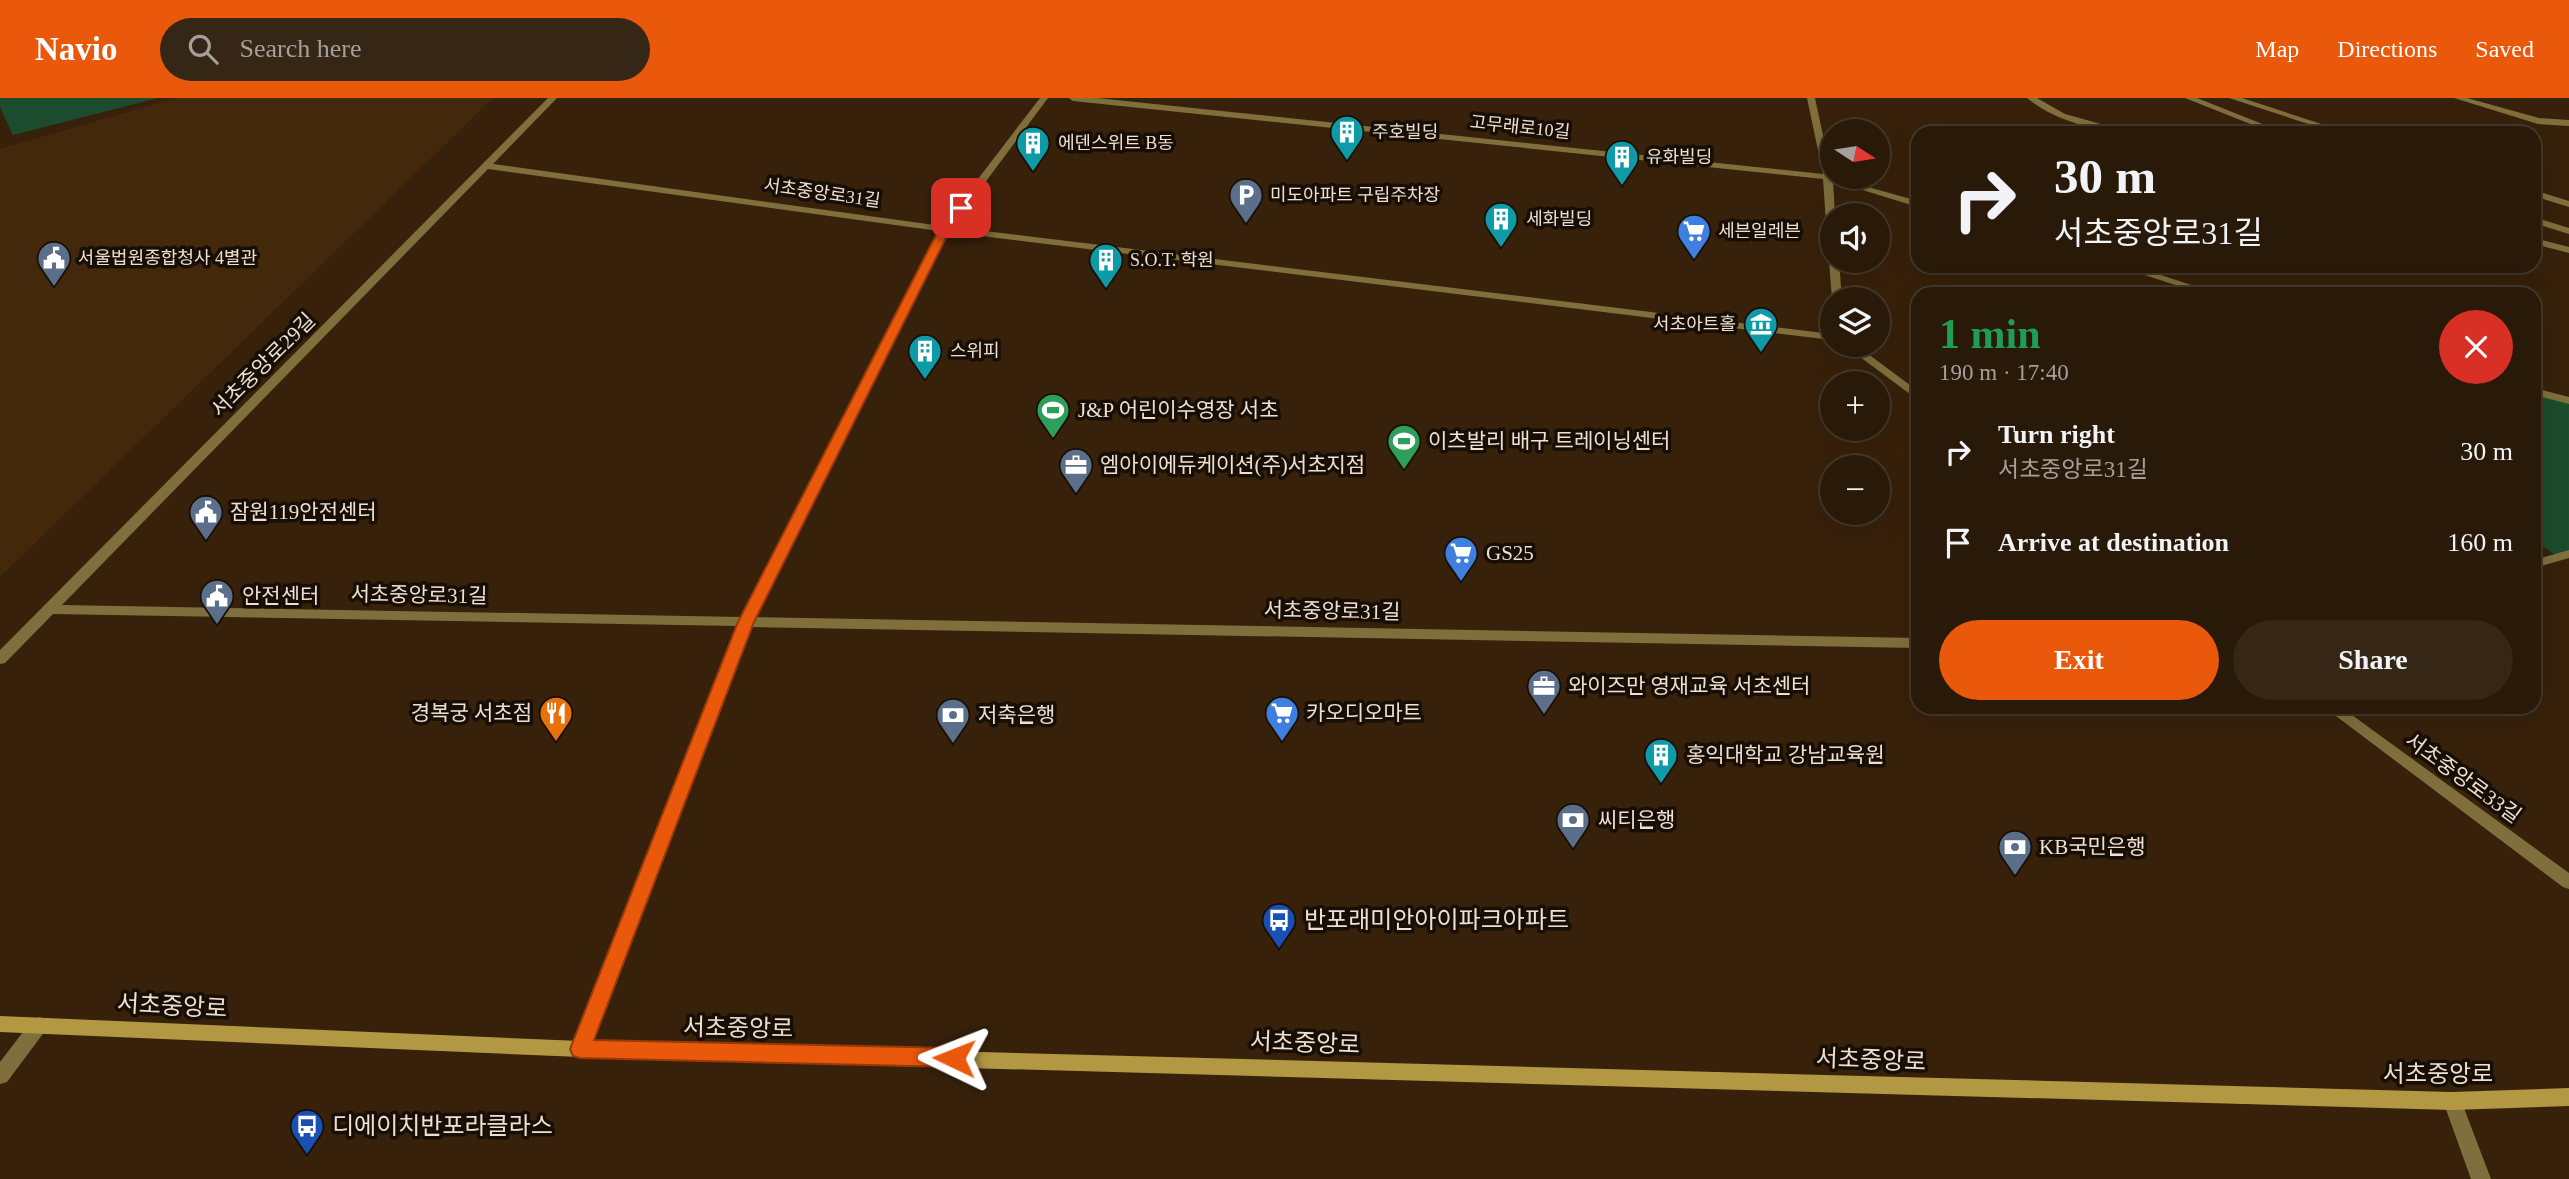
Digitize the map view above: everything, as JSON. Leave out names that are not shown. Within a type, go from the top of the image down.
[{"type":"main road","name":"서초중앙로","points":[[0,1024],[580,1049],[2452,1101],[2569,1097]]},
{"type":"street","name":"서초중앙로29길","points":[[0,659],[553,98]]},
{"type":"street","points":[[580,1049],[746,622],[945,229],[1044,98]]},
{"type":"street","name":"고무래로10길","points":[[1073,98],[1820,176]]},
{"type":"street","points":[[1811,98],[1820,140]]},
{"type":"street","points":[[2031,98],[2062,116],[2101,126]]},
{"type":"street","points":[[2189,98],[2263,126]]},
{"type":"street","points":[[2233,98],[2323,126]]},
{"type":"street","points":[[2458,98],[2538,121],[2569,123]]},
{"type":"street","name":"서초중앙로31길","points":[[486,166],[945,229],[1820,336]]},
{"type":"street","name":"고무래로10길","points":[[1868,189],[1911,202]]},
{"type":"street","points":[[2541,195],[2569,204]]},
{"type":"street","points":[[2541,222],[2569,231]]},
{"type":"street","points":[[2541,243],[2569,250]]},
{"type":"street","points":[[2145,273],[2191,287]]},
{"type":"street","points":[[1865,357],[1911,392]]},
{"type":"street","points":[[2541,393],[2569,401]]},
{"type":"street","points":[[2541,562],[2569,554]]},
{"type":"street","name":"서초중앙로31길","points":[[50,609],[1911,643]]},
{"type":"street","name":"서초중앙로33길","points":[[2341,714],[2569,882]]},
{"type":"street","points":[[0,1076],[39,1025]]},
{"type":"street","points":[[2452,1101],[2481,1179]]},
{"type":"shaded area","points":[[176,98],[493,98],[0,577],[0,149]]},
{"type":"green space","points":[[0,98],[158,98],[13,135],[0,107]]},
{"type":"green space","points":[[2541,393],[2569,401],[2569,554],[2558,557],[2541,545]]},
{"type":"place","name":"주호빌딩","points":[[1347,162]]},
{"type":"place","name":"에덴스위트 B동","points":[[1033,173]]},
{"type":"place","name":"유화빌딩","points":[[1622,187]]},
{"type":"place","name":"미도아파트 구립주차장","points":[[1246,225]]},
{"type":"place","name":"세화빌딩","points":[[1501,249]]},
{"type":"place","name":"세븐일레븐","points":[[1694,261]]},
{"type":"place","name":"서울법원종합청사 4별관","points":[[54,288]]},
{"type":"place","name":"S.O.T. 학원","points":[[1106,290]]},
{"type":"place","name":"서초아트홀","points":[[1761,354]]},
{"type":"place","name":"스위피","points":[[925,381]]},
{"type":"place","name":"J&P 어린이수영장 서초","points":[[1053,440]]},
{"type":"place","name":"이츠발리 배구 트레이닝센터","points":[[1404,471]]},
{"type":"place","name":"엠아이에듀케이션(주)서초지점","points":[[1076,495]]},
{"type":"place","name":"잠원119안전센터","points":[[206,542]]},
{"type":"place","name":"GS25","points":[[1461,583]]},
{"type":"place","name":"안전센터","points":[[217,626]]},
{"type":"place","name":"와이즈만 영재교육 서초센터","points":[[1544,716]]},
{"type":"place","name":"경복궁 서초점","points":[[556,743]]},
{"type":"place","name":"카오디오마트","points":[[1282,743]]},
{"type":"place","name":"저축은행","points":[[953,745]]},
{"type":"place","name":"홍익대학교 강남교육원","points":[[1661,785]]},
{"type":"place","name":"씨티은행","points":[[1573,850]]},
{"type":"place","name":"KB국민은행","points":[[2015,877]]},
{"type":"place","name":"반포래미안아이파크아파트","points":[[1279,950]]},
{"type":"place","name":"디에이치반포라클라스","points":[[307,1156]]},
{"type":"route","points":[[954,1058],[580,1049],[746,622],[945,229],[961,208]]}]
